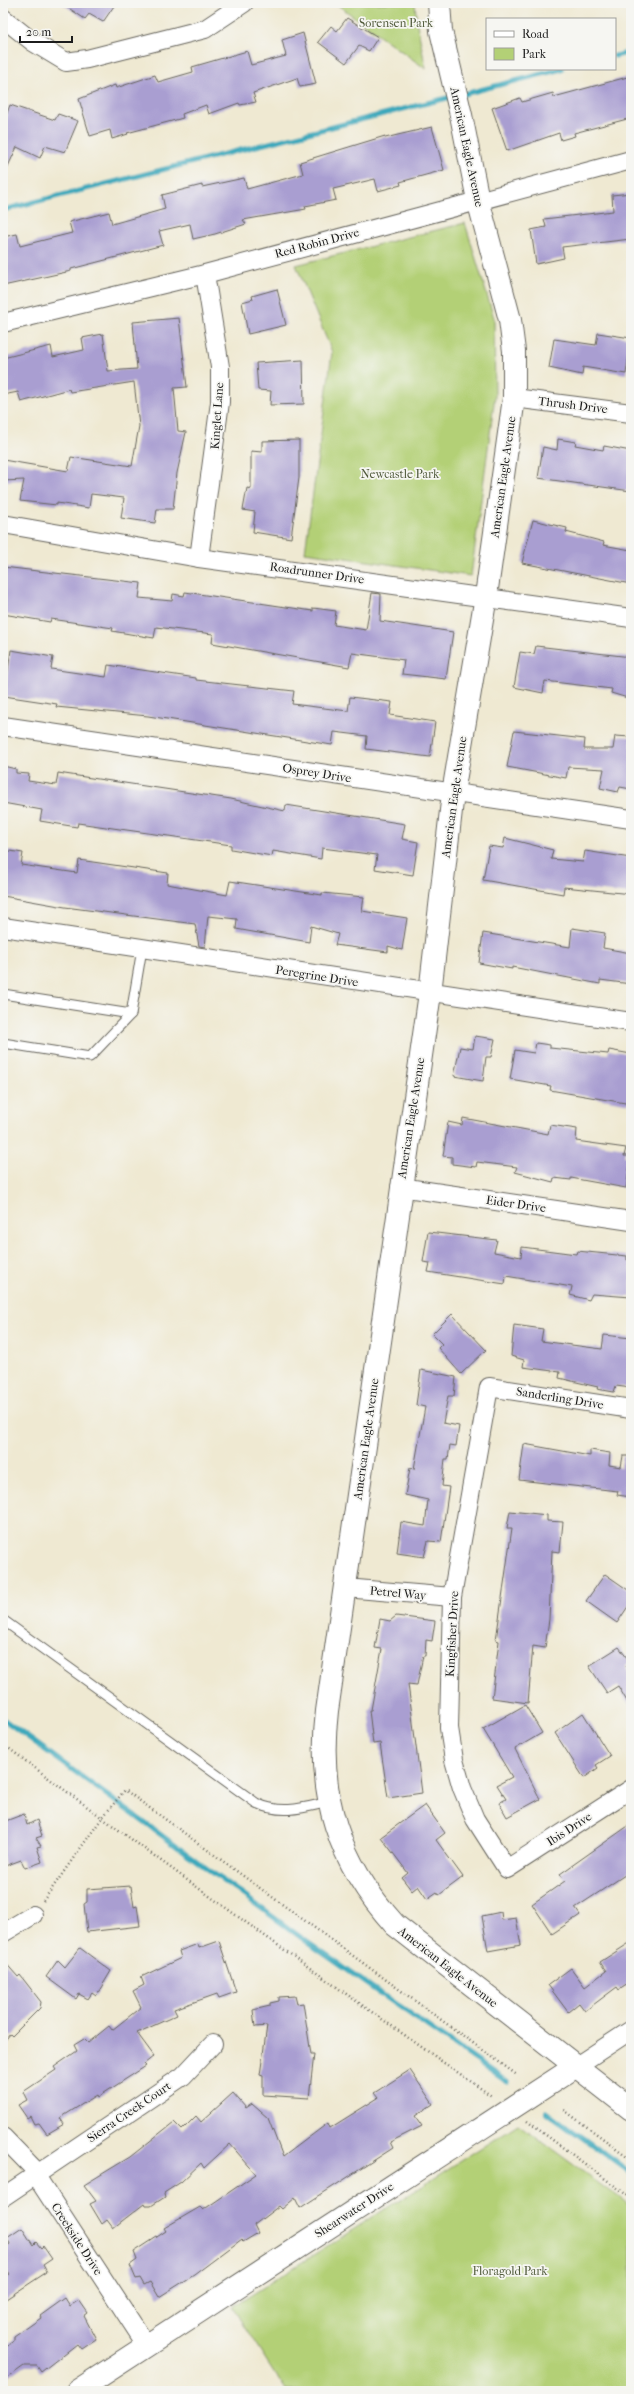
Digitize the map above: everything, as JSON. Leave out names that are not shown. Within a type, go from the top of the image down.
[{"type":"street","points":[[3,18],[33,42],[66,62],[87,59],[206,29],[244,3]]},
{"type":"street","name":"American Eagle Avenue","points":[[439,3],[441,31],[461,115],[478,200],[510,320],[514,352],[514,398],[486,596],[453,793],[430,993],[400,1187],[324,1735],[324,1760],[329,1802],[336,1831],[356,1874],[368,1892],[395,1925],[575,2067],[631,2109]]},
{"type":"street","name":"Red Robin Drive","points":[[3,323],[206,274],[631,160]]},
{"type":"street","name":"Kinglet Lane","points":[[199,558],[220,402],[220,368],[206,274]]},
{"type":"street","name":"Thrush Drive","points":[[514,398],[631,413]]},
{"type":"street","name":"Roadrunner Drive","points":[[3,524],[199,558],[486,596],[631,618]]},
{"type":"street","name":"Osprey Drive","points":[[3,726],[631,819]]},
{"type":"street","name":"Peregrine Drive","points":[[3,927],[430,993],[631,1022]]},
{"type":"street","name":"Eider Drive","points":[[400,1187],[631,1221]]},
{"type":"street","name":"Sanderling Drive","points":[[489,1387],[631,1409]]},
{"type":"street","name":"Kingfisher Drive","points":[[489,1387],[452,1597],[449,1721],[454,1760],[462,1788],[475,1819],[507,1870]]},
{"type":"street","name":"Petrel Way","points":[[345,1588],[452,1597]]},
{"type":"street","name":"Ibis Drive","points":[[507,1870],[631,1789]]},
{"type":"street","points":[[3,1933],[33,1915]]},
{"type":"street","name":"Shearwater Drive","points":[[77,2391],[631,2030]]},
{"type":"street","name":"Sierra Creek Court","points":[[3,2198],[182,2076],[213,2044]]},
{"type":"street","name":"Creekside Drive","points":[[3,2137],[39,2174],[38,2179],[147,2346]]},
{"type":"lane","points":[[3,1043],[90,1058],[131,1014],[142,949]]},
{"type":"lane","points":[[3,994],[131,1014]]},
{"type":"lane","points":[[3,1620],[256,1803],[265,1807],[283,1811],[329,1802]]},
{"type":"path","points":[[3,1744],[102,1818],[346,1994],[510,2109],[631,2198]]},
{"type":"path","points":[[33,1915],[102,1818],[125,1790],[517,2075]]},
{"type":"path","points":[[564,2110],[631,2158]]},
{"type":"green space","name":"Sorensen Park","points":[[335,3],[415,3],[417,24],[426,69]]},
{"type":"green space","name":"Newcastle Park","points":[[465,223],[494,318],[495,396],[471,576],[305,552],[332,352],[296,265]]},
{"type":"green space","name":"Floragold Park","points":[[518,2124],[631,2207],[631,2391],[286,2391],[232,2307]]},
{"type":"building","points":[[61,3],[116,3],[103,22],[89,14],[85,19]]},
{"type":"building","points":[[347,18],[378,37],[369,51],[359,46],[346,63],[318,42],[331,26],[337,31]]},
{"type":"building","points":[[303,33],[316,84],[300,87],[297,78],[253,93],[256,102],[240,105],[239,103],[209,114],[206,105],[182,114],[183,118],[127,133],[128,134],[112,139],[110,130],[90,136],[79,99],[115,85],[116,88],[155,75],[158,82],[193,72],[192,67],[247,51],[251,65],[286,56],[282,40]]},
{"type":"building","points":[[631,76],[631,118],[574,133],[575,136],[561,140],[559,133],[507,151],[492,108],[520,98],[522,102],[553,93],[554,97]]},
{"type":"building","points":[[10,105],[55,120],[58,114],[78,121],[65,152],[45,146],[40,158],[17,147],[3,177],[3,124]]},
{"type":"building","points":[[432,127],[444,170],[400,182],[401,185],[378,191],[375,179],[333,189],[336,200],[305,206],[306,209],[243,220],[246,224],[193,239],[190,224],[159,231],[163,245],[71,269],[71,271],[3,286],[3,237],[17,234],[20,246],[72,233],[69,222],[109,212],[112,224],[165,209],[162,195],[202,185],[202,187],[244,178],[247,189],[303,174],[300,162],[385,136],[385,138]]},
{"type":"building","points":[[631,193],[631,239],[562,247],[564,258],[536,264],[531,230],[546,227],[544,219],[613,211],[612,195]]},
{"type":"building","points":[[277,289],[286,325],[248,334],[242,302],[253,299],[252,296]]},
{"type":"building","points":[[179,318],[187,387],[174,388],[178,431],[186,432],[177,473],[173,509],[157,509],[155,523],[121,518],[124,498],[91,494],[89,508],[57,503],[57,505],[20,501],[24,480],[3,481],[3,460],[68,471],[71,457],[132,466],[139,426],[134,382],[70,392],[69,389],[21,402],[18,392],[3,395],[3,358],[51,346],[53,357],[84,350],[82,338],[103,334],[108,371],[137,369],[133,322]]},
{"type":"building","points":[[598,333],[631,338],[626,374],[583,367],[582,375],[549,368],[554,339],[596,345]]},
{"type":"building","points":[[303,360],[304,404],[270,405],[271,391],[258,390],[256,363]]},
{"type":"building","points":[[558,439],[576,442],[575,445],[603,450],[604,446],[631,451],[631,491],[538,478],[543,447],[557,450]]},
{"type":"building","points":[[299,440],[299,478],[291,538],[253,532],[255,512],[243,510],[247,488],[251,489],[251,451],[262,452],[262,441]]},
{"type":"building","points":[[533,520],[567,528],[566,532],[604,542],[603,545],[631,550],[631,584],[522,563]]},
{"type":"building","points":[[3,567],[141,583],[139,598],[172,601],[173,594],[184,596],[185,592],[313,611],[313,608],[336,611],[334,625],[366,630],[372,593],[381,594],[380,621],[453,632],[446,679],[402,674],[404,660],[352,653],[349,667],[212,643],[213,634],[156,627],[154,638],[112,631],[113,628],[51,619],[50,622],[3,614]]},
{"type":"building","points":[[536,646],[631,657],[631,699],[611,693],[612,689],[545,681],[543,693],[514,687],[520,652],[534,654]]},
{"type":"building","points":[[11,650],[53,657],[51,669],[106,677],[108,665],[196,678],[196,680],[294,691],[292,704],[348,711],[350,697],[392,702],[390,715],[435,722],[430,757],[366,749],[367,736],[334,732],[332,745],[148,716],[56,707],[57,704],[4,696]]},
{"type":"building","points":[[514,731],[585,739],[584,749],[613,749],[615,736],[631,737],[631,789],[620,787],[618,792],[600,788],[604,769],[568,767],[566,778],[507,767]]},
{"type":"building","points":[[3,766],[16,769],[16,773],[29,774],[28,781],[56,785],[58,773],[231,799],[285,811],[286,805],[405,824],[402,839],[418,842],[413,875],[375,869],[377,855],[322,848],[321,859],[273,851],[272,856],[231,849],[231,845],[78,823],[77,827],[40,821],[42,810],[3,803]]},
{"type":"building","points":[[505,838],[553,850],[551,859],[583,862],[585,851],[631,858],[631,894],[564,887],[563,894],[483,880],[489,846],[503,848]]},
{"type":"building","points":[[3,850],[23,853],[21,865],[77,873],[79,860],[168,873],[167,884],[227,895],[230,881],[322,895],[322,893],[364,897],[362,911],[407,918],[402,950],[388,946],[388,952],[335,945],[338,934],[311,926],[309,942],[236,929],[237,919],[208,916],[205,947],[199,946],[195,924],[65,907],[3,896]]},
{"type":"building","points":[[572,928],[605,933],[603,948],[631,953],[631,984],[600,980],[600,984],[512,967],[512,969],[479,963],[483,933],[570,947]]},
{"type":"building","points":[[475,1036],[495,1039],[491,1057],[486,1057],[483,1081],[454,1076],[460,1047],[473,1049]]},
{"type":"building","points":[[536,1043],[550,1045],[550,1048],[608,1054],[609,1050],[631,1054],[631,1104],[550,1090],[551,1086],[510,1079],[515,1050],[534,1053]]},
{"type":"building","points":[[463,1118],[548,1134],[550,1125],[577,1129],[576,1141],[626,1148],[624,1156],[631,1156],[626,1188],[571,1178],[571,1180],[554,1178],[553,1182],[515,1172],[517,1167],[477,1162],[476,1167],[452,1164],[452,1157],[443,1156],[448,1122],[462,1125]]},
{"type":"building","points":[[428,1232],[497,1240],[494,1252],[521,1257],[522,1247],[576,1254],[577,1251],[627,1256],[627,1260],[631,1260],[631,1297],[592,1294],[589,1300],[570,1295],[572,1287],[506,1276],[505,1284],[428,1272],[430,1263],[423,1262]]},
{"type":"building","points":[[452,1314],[486,1350],[461,1374],[438,1348],[442,1344],[432,1334]]},
{"type":"building","points":[[514,1325],[543,1329],[541,1341],[602,1349],[604,1335],[631,1338],[631,1388],[616,1386],[614,1392],[597,1389],[598,1387],[559,1378],[560,1372],[523,1367],[524,1360],[511,1356]]},
{"type":"building","points":[[421,1370],[456,1377],[454,1396],[448,1396],[443,1423],[459,1426],[456,1446],[450,1445],[448,1459],[445,1459],[442,1486],[449,1487],[441,1542],[428,1541],[424,1557],[397,1553],[401,1522],[425,1526],[428,1500],[405,1495],[410,1468],[414,1469],[425,1407],[416,1405]]},
{"type":"building","points":[[524,1444],[590,1456],[590,1450],[610,1453],[609,1465],[621,1467],[623,1456],[631,1456],[631,1497],[617,1495],[618,1491],[519,1480]]},
{"type":"building","points":[[510,1511],[547,1515],[547,1521],[563,1522],[560,1552],[552,1551],[549,1619],[545,1648],[533,1646],[528,1703],[492,1698],[499,1641],[496,1640],[512,1528],[507,1528]]},
{"type":"building","points":[[605,1574],[631,1592],[631,1602],[617,1623],[586,1601]]},
{"type":"building","points":[[396,1616],[435,1621],[432,1641],[426,1640],[425,1656],[423,1656],[417,1685],[408,1684],[422,1793],[388,1798],[380,1743],[373,1744],[369,1710],[371,1710],[382,1649],[375,1648],[380,1619],[390,1621]]},
{"type":"building","points":[[619,1647],[630,1662],[626,1666],[631,1676],[631,1708],[618,1686],[607,1693],[589,1666]]},
{"type":"building","points":[[525,1705],[542,1733],[515,1749],[540,1799],[507,1817],[499,1803],[506,1799],[497,1785],[512,1777],[483,1729]]},
{"type":"building","points":[[583,1713],[610,1756],[596,1765],[598,1768],[584,1778],[555,1733]]},
{"type":"building","points":[[425,1805],[445,1833],[436,1840],[463,1877],[439,1895],[437,1892],[427,1899],[418,1886],[412,1891],[402,1878],[408,1873],[381,1837]]},
{"type":"building","points":[[24,1814],[27,1825],[37,1820],[42,1836],[36,1838],[41,1846],[37,1847],[42,1862],[25,1868],[21,1860],[5,1866],[3,1856],[3,1822]]},
{"type":"building","points":[[631,1824],[631,1871],[575,1908],[580,1915],[552,1934],[532,1904],[565,1881],[560,1874]]},
{"type":"building","points":[[131,1886],[134,1907],[137,1906],[140,1926],[87,1932],[84,1904],[87,1902],[87,1889]]},
{"type":"building","points":[[501,1912],[502,1920],[516,1918],[521,1945],[488,1951],[482,1916]]},
{"type":"building","points":[[219,1941],[236,1992],[219,1998],[217,1994],[174,2009],[177,2015],[137,2033],[154,2056],[144,2064],[146,2066],[98,2097],[97,2095],[60,2118],[64,2124],[47,2134],[39,2123],[34,2124],[30,2116],[27,2118],[18,2105],[27,2100],[23,2092],[56,2070],[54,2067],[77,2051],[74,2045],[84,2039],[88,2043],[109,2026],[112,2030],[141,2007],[133,1991],[144,1985],[141,1977],[181,1958],[179,1951],[198,1944],[199,1948]]},
{"type":"building","points":[[631,1942],[631,1982],[619,1990],[617,1987],[585,2011],[579,2003],[568,2012],[548,1985],[571,1968],[585,1987],[606,1971],[600,1962]]},
{"type":"building","points":[[80,1948],[111,1971],[96,1996],[92,1993],[88,1999],[79,1994],[76,1999],[46,1977],[58,1960],[65,1967]]},
{"type":"building","points":[[3,1960],[18,1977],[20,1975],[41,2002],[40,2008],[12,2036],[10,2034],[3,2043]]},
{"type":"building","points":[[295,1996],[297,2004],[303,2003],[311,2054],[314,2054],[309,2098],[263,2095],[263,2076],[260,2075],[267,2026],[255,2027],[253,2010],[270,2006],[270,2003],[279,2001],[279,1997]]},
{"type":"building","points":[[410,2070],[433,2104],[415,2116],[422,2126],[390,2142],[393,2148],[300,2208],[295,2198],[282,2209],[279,2206],[254,2225],[258,2233],[243,2242],[242,2239],[194,2275],[159,2297],[150,2282],[144,2285],[140,2278],[136,2279],[130,2265],[137,2260],[134,2252],[166,2231],[164,2228],[200,2207],[203,2210],[256,2174],[230,2144],[204,2168],[201,2163],[181,2182],[164,2193],[165,2197],[151,2206],[145,2206],[144,2204],[113,2228],[107,2220],[102,2224],[90,2204],[96,2201],[84,2185],[130,2157],[174,2122],[182,2130],[196,2116],[201,2122],[233,2093],[246,2108],[252,2104],[268,2118],[283,2157],[328,2123],[330,2128],[378,2098],[374,2093]]},
{"type":"building","points":[[22,2228],[33,2245],[36,2242],[41,2248],[43,2246],[52,2259],[43,2265],[47,2272],[3,2301],[3,2278],[9,2274],[3,2265],[3,2249],[10,2244],[7,2238]]},
{"type":"building","points":[[65,2298],[70,2306],[79,2300],[88,2313],[84,2316],[96,2339],[81,2349],[77,2344],[41,2372],[37,2366],[24,2366],[3,2381],[3,2348],[14,2341],[14,2337],[41,2318],[40,2316]]},
{"type":"waterway","points":[[616,56],[631,52]]},
{"type":"waterway","points":[[460,95],[558,70]]},
{"type":"waterway","points":[[3,210],[451,97]]},
{"type":"waterway","points":[[3,1719],[310,1944],[507,2082]]},
{"type":"waterway","points":[[547,2112],[631,2173]]}]
